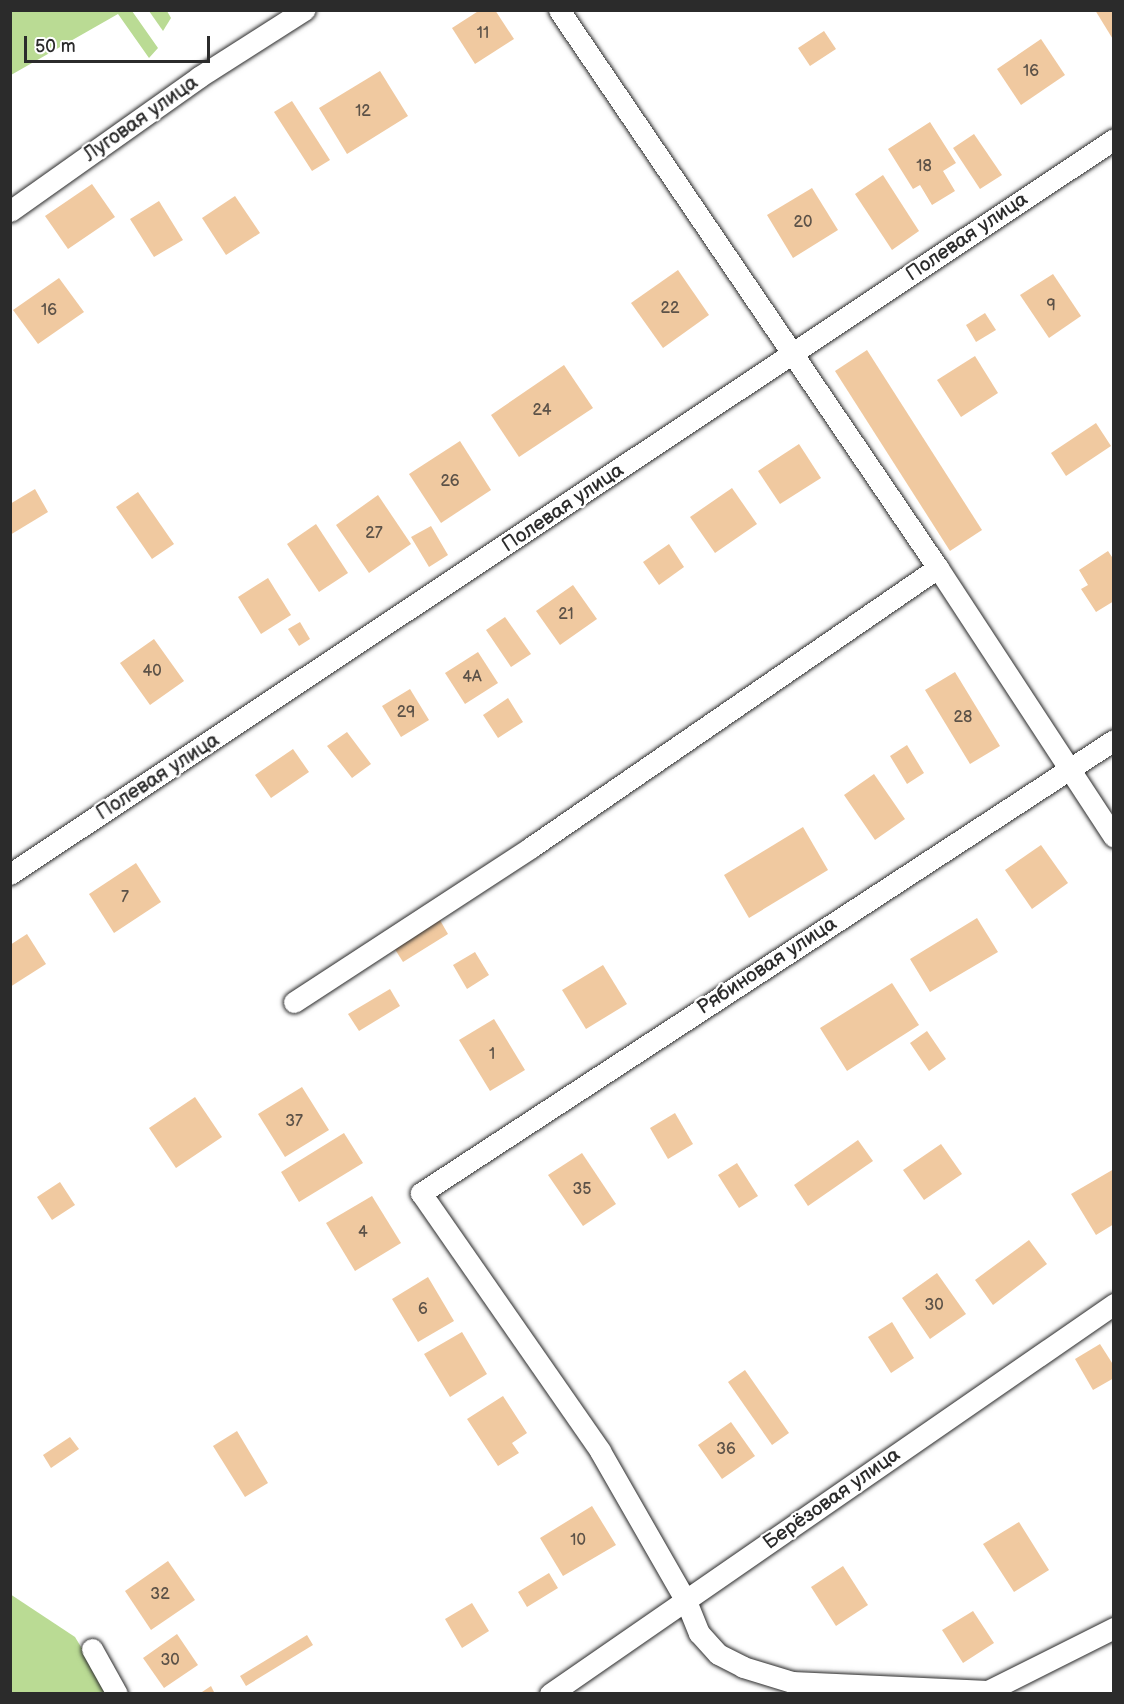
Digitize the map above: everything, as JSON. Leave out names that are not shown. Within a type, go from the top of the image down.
[{"type":"street","name":"Луговая улица","points":[[10,211],[199,77],[304,10]]},
{"type":"street","points":[[559,10],[938,568],[1113,837]]},
{"type":"street","name":"Полевая улица","points":[[10,874],[1113,139]]},
{"type":"street","points":[[294,1002],[530,849],[938,568]]},
{"type":"street","name":"Рябиновая улица","points":[[686,1601],[600,1451],[421,1193],[1113,740]]},
{"type":"street","name":"Берёзовая улица","points":[[550,1694],[1113,1304]]},
{"type":"street","points":[[686,1601],[699,1633],[718,1654],[743,1667],[792,1682],[988,1691],[1113,1628]]},
{"type":"street","points":[[92,1649],[117,1694]]},
{"type":"green space","points":[[11,10],[132,11],[158,48],[149,58],[118,14],[11,75]]},
{"type":"green space","points":[[149,11],[167,11],[171,18],[163,31]]},
{"type":"green space","points":[[10,1594],[75,1637],[109,1693],[11,1693]]},
{"type":"building","points":[[480,10],[495,10],[514,39],[475,64],[452,28]]},
{"type":"building","points":[[1095,10],[1114,10],[1114,41]]},
{"type":"building","points":[[824,31],[836,49],[810,66],[798,48]]},
{"type":"building","points":[[1041,39],[1065,75],[1021,105],[997,69]]},
{"type":"building","points":[[380,71],[408,116],[347,154],[319,108]]},
{"type":"building","points":[[292,101],[330,160],[312,171],[274,112]]},
{"type":"building","points":[[930,122],[956,163],[943,171],[955,191],[932,205],[920,185],[913,189],[888,149]]},
{"type":"building","points":[[974,134],[1002,175],[980,189],[953,148]]},
{"type":"building","points":[[883,175],[919,231],[892,250],[855,194]]},
{"type":"building","points":[[92,184],[115,217],[68,249],[45,216]]},
{"type":"building","points":[[812,188],[838,230],[793,258],[767,215]]},
{"type":"building","points":[[235,196],[260,233],[226,255],[202,218]]},
{"type":"building","points":[[159,201],[183,240],[154,257],[130,219]]},
{"type":"building","points":[[678,270],[709,315],[663,348],[631,303]]},
{"type":"building","points":[[1053,274],[1081,316],[1049,338],[1020,295]]},
{"type":"building","points":[[59,278],[84,312],[38,344],[13,310]]},
{"type":"building","points":[[985,313],[996,330],[976,342],[966,325]]},
{"type":"building","points":[[867,350],[982,530],[950,551],[835,371]]},
{"type":"building","points":[[975,356],[998,393],[961,417],[937,380]]},
{"type":"building","points":[[564,365],[593,408],[519,457],[491,415]]},
{"type":"building","points":[[1096,423],[1111,446],[1066,476],[1051,453]]},
{"type":"building","points":[[460,441],[491,490],[441,523],[409,474]]},
{"type":"building","points":[[799,444],[821,478],[780,504],[758,471]]},
{"type":"building","points":[[732,488],[757,524],[715,553],[690,517]]},
{"type":"building","points":[[35,489],[48,512],[10,535],[10,504]]},
{"type":"building","points":[[138,492],[174,544],[152,559],[116,507]]},
{"type":"building","points":[[378,495],[411,544],[369,573],[336,525]]},
{"type":"building","points":[[316,524],[348,573],[319,592],[287,544]]},
{"type":"building","points":[[431,526],[448,555],[429,567],[411,537]]},
{"type":"building","points":[[669,544],[684,567],[659,585],[643,562]]},
{"type":"building","points":[[1108,551],[1114,560],[1114,601],[1096,612],[1081,589],[1088,585],[1079,570]]},
{"type":"building","points":[[268,578],[291,615],[261,634],[238,597]]},
{"type":"building","points":[[573,585],[597,619],[560,645],[536,611]]},
{"type":"building","points":[[505,617],[531,654],[511,667],[486,630]]},
{"type":"building","points":[[300,622],[310,639],[299,646],[288,629]]},
{"type":"building","points":[[154,639],[184,681],[150,705],[120,663]]},
{"type":"building","points":[[478,652],[498,683],[465,704],[445,673]]},
{"type":"building","points":[[955,672],[1000,746],[970,764],[925,690]]},
{"type":"building","points":[[410,689],[429,720],[401,737],[382,706]]},
{"type":"building","points":[[508,698],[523,722],[498,738],[483,715]]},
{"type":"building","points":[[347,732],[371,764],[352,778],[327,746]]},
{"type":"building","points":[[907,745],[924,773],[907,784],[890,756]]},
{"type":"building","points":[[293,749],[309,772],[271,798],[255,775]]},
{"type":"building","points":[[874,774],[905,819],[875,840],[844,795]]},
{"type":"building","points":[[803,827],[828,870],[749,918],[724,875]]},
{"type":"building","points":[[1041,845],[1068,883],[1032,909],[1005,870]]},
{"type":"building","points":[[136,863],[161,902],[114,933],[89,894]]},
{"type":"building","points":[[437,915],[448,934],[403,962],[391,943]]},
{"type":"building","points":[[977,918],[998,952],[930,992],[910,959]]},
{"type":"building","points":[[27,934],[46,964],[10,987],[10,945]]},
{"type":"building","points":[[475,952],[489,975],[467,989],[453,965]]},
{"type":"building","points":[[603,965],[627,1004],[586,1029],[562,990]]},
{"type":"building","points":[[892,983],[919,1025],[847,1071],[820,1028]]},
{"type":"building","points":[[390,989],[400,1006],[359,1031],[348,1014]]},
{"type":"building","points":[[494,1019],[525,1070],[490,1091],[459,1040]]},
{"type":"building","points":[[927,1031],[946,1059],[929,1071],[910,1043]]},
{"type":"building","points":[[302,1087],[329,1130],[285,1157],[258,1114]]},
{"type":"building","points":[[195,1097],[222,1137],[176,1168],[149,1128]]},
{"type":"building","points":[[675,1113],[693,1144],[668,1159],[650,1128]]},
{"type":"building","points":[[344,1133],[363,1163],[299,1202],[281,1172]]},
{"type":"building","points":[[858,1140],[873,1161],[808,1206],[794,1185]]},
{"type":"building","points":[[941,1144],[962,1174],[924,1200],[903,1170]]},
{"type":"building","points":[[582,1153],[616,1204],[583,1226],[548,1175]]},
{"type":"building","points":[[737,1163],[758,1196],[739,1208],[718,1175]]},
{"type":"building","points":[[1114,1169],[1114,1224],[1096,1235],[1071,1194]]},
{"type":"building","points":[[60,1182],[75,1205],[52,1220],[37,1197]]},
{"type":"building","points":[[372,1196],[401,1243],[355,1271],[326,1223]]},
{"type":"building","points":[[1029,1240],[1047,1264],[993,1305],[975,1280]]},
{"type":"building","points":[[937,1273],[966,1314],[930,1339],[902,1298]]},
{"type":"building","points":[[428,1277],[454,1321],[418,1342],[392,1299]]},
{"type":"building","points":[[892,1322],[914,1358],[891,1373],[868,1337]]},
{"type":"building","points":[[462,1332],[487,1374],[450,1397],[424,1354]]},
{"type":"building","points":[[1100,1344],[1114,1366],[1114,1378],[1093,1390],[1075,1359]]},
{"type":"building","points":[[745,1370],[789,1433],[772,1445],[728,1382]]},
{"type":"building","points":[[503,1396],[527,1433],[512,1443],[519,1453],[498,1466],[467,1419]]},
{"type":"building","points":[[731,1422],[755,1456],[722,1479],[698,1445]]},
{"type":"building","points":[[237,1431],[268,1483],[245,1497],[213,1446]]},
{"type":"building","points":[[70,1437],[79,1449],[51,1468],[43,1455]]},
{"type":"building","points":[[592,1506],[616,1545],[563,1576],[540,1538]]},
{"type":"building","points":[[1019,1522],[1049,1570],[1014,1592],[983,1544]]},
{"type":"building","points":[[168,1561],[195,1600],[151,1630],[125,1591]]},
{"type":"building","points":[[843,1566],[868,1605],[836,1626],[811,1587]]},
{"type":"building","points":[[549,1573],[558,1588],[527,1607],[518,1592]]},
{"type":"building","points":[[472,1603],[489,1631],[462,1648],[445,1619]]},
{"type":"building","points":[[973,1611],[994,1643],[963,1663],[942,1630]]},
{"type":"building","points":[[177,1634],[198,1665],[164,1688],[143,1658]]},
{"type":"building","points":[[307,1635],[313,1645],[246,1686],[240,1676]]},
{"type":"building","points":[[211,1686],[215,1694],[199,1694]]}]
